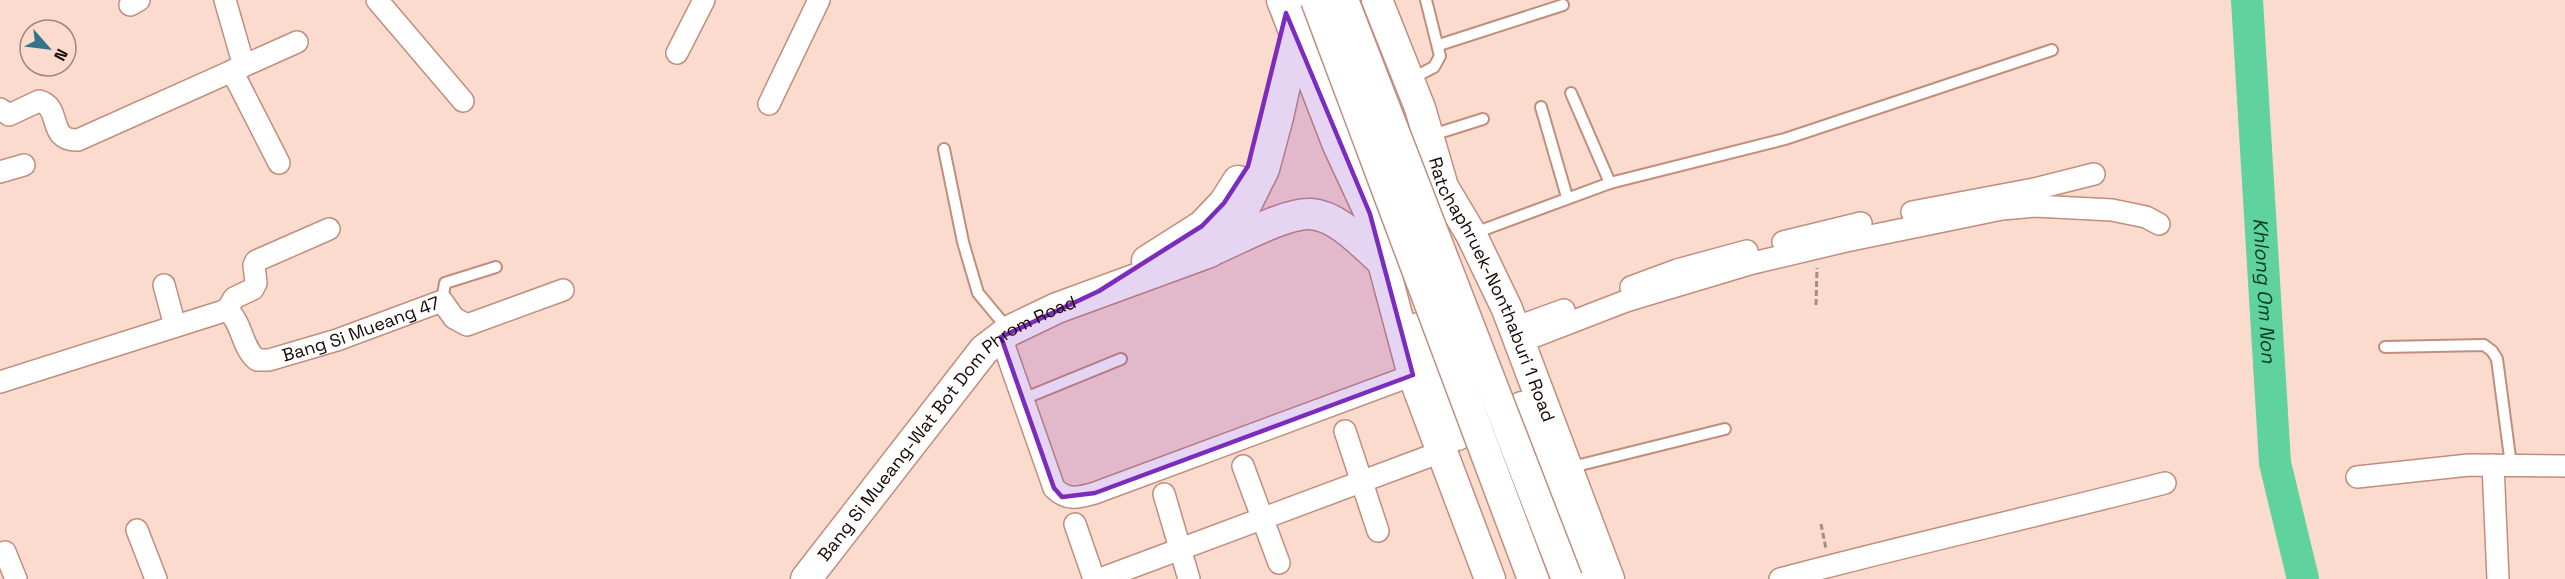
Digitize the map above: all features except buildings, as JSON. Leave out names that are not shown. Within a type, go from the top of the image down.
[{"type":"street","points":[[225,0],[230,8],[238,68],[279,163]]},
{"type":"street","points":[[377,0],[463,102]]},
{"type":"street","points":[[677,53],[704,0]]},
{"type":"street","points":[[769,104],[819,0]]},
{"type":"street","name":"Ratchaphruek-Nonthaburi 1 Road","points":[[1342,0],[1567,579]]},
{"type":"street","name":"Ratchaphruek-Nonthaburi 1 Road","points":[[1377,0],[1406,83],[1428,136],[1443,187],[1471,234],[1517,335],[1558,476],[1609,579]]},
{"type":"street","points":[[1297,7],[1340,14],[1370,40],[1406,83]]},
{"type":"street","points":[[1210,252],[1243,211],[1264,169],[1278,117],[1297,7]]},
{"type":"street","points":[[1297,7],[1330,125],[1414,314],[1510,579]]},
{"type":"street","points":[[1297,7],[1533,579]]},
{"type":"street","name":"Bang Si Mueang-Wat Bot Dom Phrom Road","points":[[1099,291],[1202,226],[1224,203],[1248,166],[1297,7]]},
{"type":"street","points":[[0,109],[9,115],[39,101],[45,103],[51,109],[60,134],[68,140],[78,140],[297,42]]},
{"type":"street","points":[[1330,125],[1336,103],[1350,81],[1368,70],[1406,83]]},
{"type":"street","points":[[1278,117],[1299,111],[1330,125]]},
{"type":"street","points":[[0,172],[24,165]]},
{"type":"street","points":[[1517,335],[1677,270],[1825,230],[1983,197],[2034,189],[2094,174]]},
{"type":"street","points":[[1443,187],[1558,476],[1586,579]]},
{"type":"street","points":[[1517,335],[1753,263],[2002,209],[2035,206],[2112,210],[2146,218],[2159,224]]},
{"type":"street","name":"Bang Si Mueang-Wat Bot Dom Phrom Road","points":[[806,579],[948,394],[984,350],[1005,334],[1057,308],[1210,252],[1295,215],[1313,214],[1335,223],[1384,263]]},
{"type":"street","points":[[1370,214],[1413,375],[1490,579]]},
{"type":"street","points":[[0,382],[227,310],[234,298],[253,289],[256,283],[254,265],[256,261],[329,229]]},
{"type":"street","points":[[164,285],[175,326]]},
{"type":"street","name":"Bang Si Mueang 47","points":[[227,310],[235,316],[249,353],[256,360],[269,360],[337,340],[442,301],[454,318],[467,325],[563,290]]},
{"type":"street","points":[[1005,334],[1023,399],[1054,488],[1062,496],[1074,499],[1413,375]]},
{"type":"street","points":[[1345,431],[1378,531]]},
{"type":"street","points":[[1100,579],[1441,452]]},
{"type":"street","points":[[2498,579],[2502,465]]},
{"type":"street","points":[[2357,477],[2502,465],[2565,465]]},
{"type":"street","points":[[1243,466],[1279,563]]},
{"type":"street","points":[[1780,579],[2165,483]]},
{"type":"street","points":[[1164,494],[1189,579]]},
{"type":"street","points":[[1075,524],[1094,579]]},
{"type":"street","points":[[137,530],[156,579]]},
{"type":"street","points":[[5,552],[16,579]]},
{"type":"lane","points":[[1406,83],[1434,67],[1440,56],[1426,0]]},
{"type":"lane","points":[[1439,45],[1563,5]]},
{"type":"lane","points":[[1471,234],[1610,183],[1785,139],[2052,50]]},
{"type":"lane","points":[[1571,93],[1610,183]]},
{"type":"lane","points":[[1541,107],[1567,197]]},
{"type":"lane","points":[[1428,136],[1483,120]]},
{"type":"lane","points":[[944,149],[963,242],[978,294],[1005,334]]},
{"type":"lane","points":[[442,301],[445,284],[496,267]]},
{"type":"lane","points":[[2385,347],[2484,345],[2492,351],[2497,359],[2502,465]]},
{"type":"lane","points":[[1023,399],[1121,359]]},
{"type":"lane","points":[[1558,476],[1725,429]]},
{"type":"path","points":[[1816,305],[1817,248]]},
{"type":"path","points":[[1821,524],[1829,565]]},
{"type":"highlighted area","points":[[1286,13],[1370,214],[1413,375],[1095,493],[1062,497],[1054,488],[1001,337],[1099,291],[1202,226],[1224,203],[1248,166]]},
{"type":"waterway","name":"Khlong Om Non","points":[[2247,0],[2275,463],[2303,579]]}]
